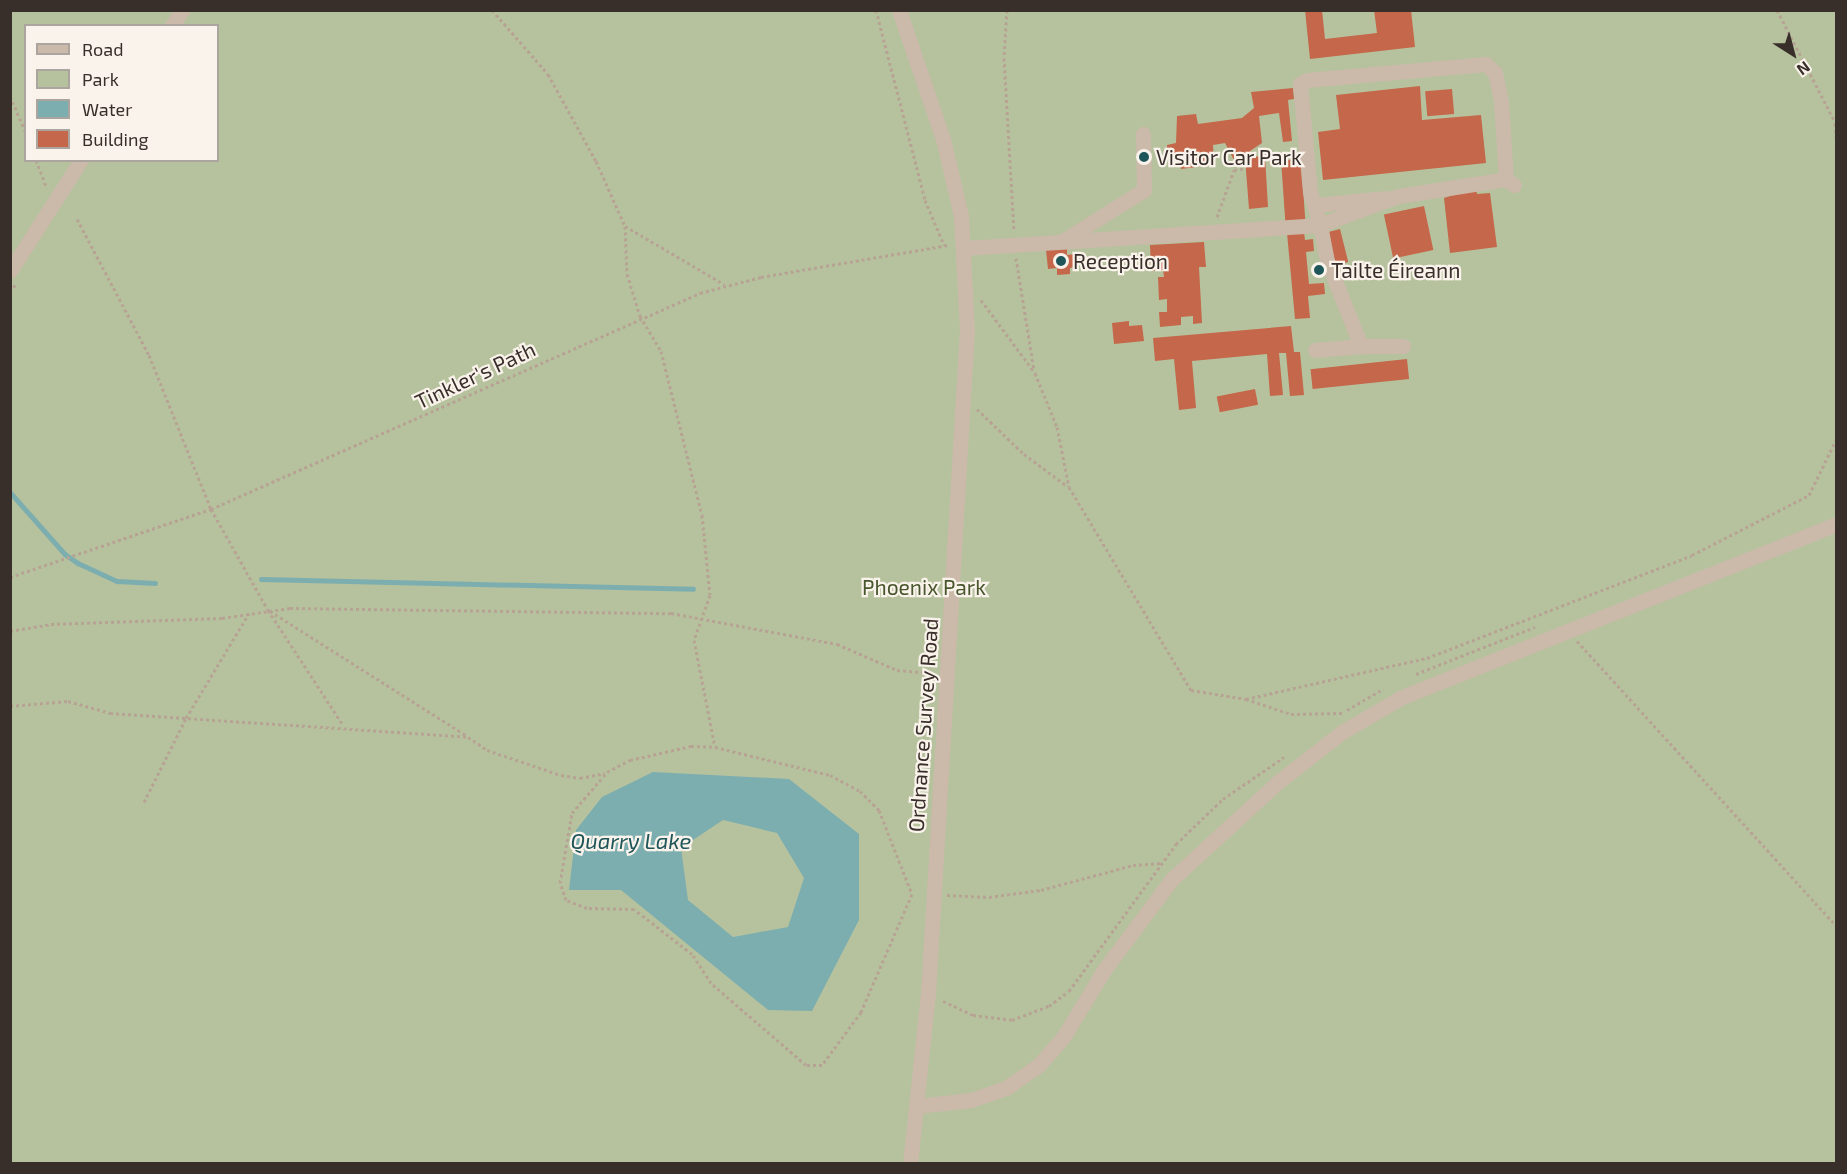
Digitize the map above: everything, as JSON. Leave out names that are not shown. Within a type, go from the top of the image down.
[{"type":"street","points":[[173,24],[182,10]]},
{"type":"street","name":"Ordnance Survey Road","points":[[898,10],[943,139],[964,249],[964,396],[948,674],[928,993],[910,1164]]},
{"type":"street","points":[[1316,205],[1510,182],[1501,101],[1495,73],[1486,64],[1307,80],[1300,84],[1316,205],[1327,261],[1361,346]]},
{"type":"street","points":[[1064,240],[1144,190],[1143,134]]},
{"type":"street","points":[[13,278],[53,203],[80,162]]},
{"type":"street","points":[[964,249],[1212,230],[1320,225],[1398,196]]},
{"type":"street","points":[[1316,350],[1361,346],[1403,346]]},
{"type":"street","points":[[917,1106],[971,1100],[1006,1088],[1038,1066],[1065,1035],[1104,970],[1170,880],[1261,796],[1342,732],[1402,697],[1836,524]]},
{"type":"path","points":[[492,10],[548,74],[596,161],[625,226],[627,274],[640,316],[661,351],[702,515],[710,595],[704,618],[694,640],[715,747]]},
{"type":"path","points":[[876,10],[926,200],[944,245]]},
{"type":"path","points":[[1007,10],[1004,58],[1014,244],[1035,373]]},
{"type":"path","points":[[1777,10],[1836,122],[1836,139]]},
{"type":"path","points":[[10,96],[24,129]]},
{"type":"path","points":[[37,162],[53,203]]},
{"type":"path","points":[[1212,230],[1234,170],[1246,168]]},
{"type":"path","points":[[77,219],[150,354],[211,509],[268,610],[343,725]]},
{"type":"path","points":[[625,226],[724,285]]},
{"type":"path","name":"Tinkler's Path","points":[[10,577],[76,558],[211,509],[640,316],[724,285],[944,245],[964,249]]},
{"type":"path","points":[[10,292],[13,278]]},
{"type":"path","points":[[964,280],[1002,323],[1035,373],[1057,427],[1069,487],[1191,690],[1246,699],[1291,714],[1342,713]]},
{"type":"path","points":[[964,396],[1024,454],[1069,487]]},
{"type":"path","points":[[1246,699],[1427,658],[1692,555],[1809,495],[1836,440]]},
{"type":"path","points":[[268,610],[487,750],[561,775],[579,778],[607,772],[630,760],[691,746],[715,747],[830,775],[860,790],[879,810],[912,894],[861,1012],[822,1065],[806,1065],[711,983],[692,954],[634,909],[587,908],[566,900],[560,870],[572,813],[607,772]]},
{"type":"path","points":[[10,631],[51,624],[268,610],[671,613],[837,644],[897,670],[948,674]]},
{"type":"path","points":[[144,802],[186,718],[249,613]]},
{"type":"path","points":[[1408,677],[1523,629],[1543,625]]},
{"type":"path","points":[[1568,631],[1836,926]]},
{"type":"path","points":[[1333,720],[1388,687]]},
{"type":"path","points":[[10,706],[68,701],[110,713],[343,725],[468,737]]},
{"type":"path","points":[[928,993],[987,1018],[1012,1020],[1050,1006],[1069,991],[1161,863],[1223,799],[1286,755]]},
{"type":"path","points":[[933,894],[989,897],[1041,890],[1133,864],[1161,863]]},
{"type":"green space","name":"Phoenix Park","points":[[10,11],[1836,11],[1836,1163],[11,1163]]},
{"type":"water","name":"Quarry Lake","points":[[653,772],[789,779],[859,834],[859,920],[812,1011],[768,1010],[621,890],[569,890],[576,830],[602,797]],"holes":[[[723,820],[777,833],[804,878],[788,927],[733,937],[688,900],[681,848]]]},
{"type":"building","points":[[1305,10],[1322,10],[1325,39],[1377,33],[1374,10],[1411,10],[1415,47],[1310,59]]},
{"type":"building","points":[[1420,86],[1422,120],[1481,115],[1486,163],[1323,180],[1318,132],[1340,129],[1336,95]]},
{"type":"building","points":[[1293,88],[1294,99],[1288,100],[1292,141],[1283,142],[1279,113],[1259,116],[1262,143],[1250,151],[1251,157],[1265,156],[1268,207],[1249,209],[1245,158],[1234,160],[1225,143],[1213,145],[1214,160],[1203,161],[1204,166],[1181,169],[1179,155],[1168,157],[1167,145],[1176,143],[1177,116],[1196,114],[1198,124],[1242,118],[1254,108],[1251,92]]},
{"type":"building","points":[[1452,89],[1454,114],[1427,116],[1425,91]]},
{"type":"building","points":[[1301,159],[1306,225],[1286,226],[1281,160]]},
{"type":"building","points":[[1476,187],[1477,194],[1490,193],[1497,247],[1450,253],[1444,198]]},
{"type":"building","points":[[1424,206],[1433,250],[1393,259],[1384,215]]},
{"type":"building","points":[[1340,229],[1348,262],[1336,265],[1327,232]]},
{"type":"building","points":[[1304,232],[1305,240],[1313,239],[1314,251],[1306,252],[1309,284],[1324,283],[1325,294],[1308,296],[1310,318],[1295,319],[1287,233]]},
{"type":"building","points":[[1204,242],[1206,267],[1199,267],[1202,323],[1193,324],[1193,316],[1181,317],[1181,325],[1160,327],[1159,312],[1167,312],[1167,299],[1159,300],[1158,277],[1164,277],[1163,270],[1151,271],[1150,245]]},
{"type":"building","name":"Reception","points":[[1067,249],[1067,255],[1075,254],[1076,267],[1070,268],[1070,274],[1057,275],[1057,268],[1048,269],[1046,250]]},
{"type":"building","points":[[1129,321],[1129,326],[1142,325],[1144,341],[1114,344],[1112,323]]},
{"type":"building","points":[[1291,326],[1294,352],[1300,352],[1304,395],[1290,396],[1286,353],[1279,353],[1283,395],[1270,396],[1267,354],[1192,361],[1196,408],[1179,410],[1174,359],[1155,361],[1153,338]]},
{"type":"building","points":[[1407,359],[1409,379],[1313,389],[1311,369]]},
{"type":"building","points":[[1255,389],[1258,405],[1220,412],[1217,396]]},
{"type":"waterway","points":[[10,492],[65,554],[78,563],[117,581],[155,583]]},
{"type":"waterway","points":[[261,579],[693,589]]},
{"type":"place","name":"Visitor Car Park","points":[[1144,157]]},
{"type":"place","name":"Reception","points":[[1061,261]]},
{"type":"place","name":"Tailte Éireann","points":[[1319,270]]}]
